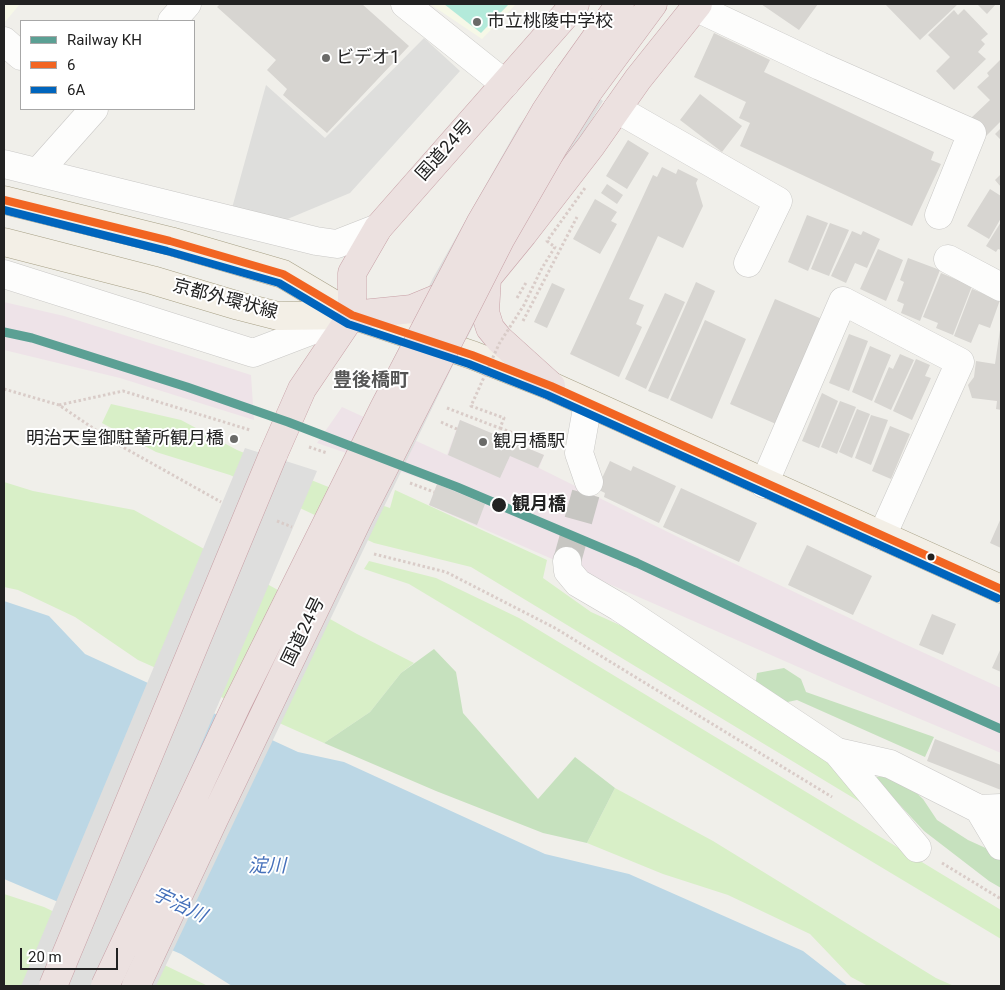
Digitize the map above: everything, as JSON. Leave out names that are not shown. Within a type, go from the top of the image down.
[{"type":"highway","name":"国道24号","points":[[352,315],[352,273],[378,228],[575,4]]},
{"type":"highway","name":"国道24号","points":[[136,986],[362,511],[501,238],[554,146],[578,85],[620,4]]},
{"type":"highway","name":"国道24号","points":[[105,986],[236,704],[480,222],[578,85],[653,4]]},
{"type":"highway","points":[[53,986],[302,389],[352,315],[412,308],[486,278],[591,146],[638,78],[696,6]]},
{"type":"highway","points":[[486,278],[485,312],[490,328],[551,386]]},
{"type":"main road","points":[[4,200],[170,241],[283,274],[352,315],[472,355],[551,386],[764,484],[1001,589]]},
{"type":"main road","name":"京都外環状線","points":[[4,242],[152,280],[278,316],[352,315]]},
{"type":"street","points":[[173,20],[187,4]]},
{"type":"street","points":[[405,4],[505,84]]},
{"type":"street","points":[[696,6],[820,66],[972,134],[939,216]]},
{"type":"street","points":[[4,41],[20,55]]},
{"type":"street","points":[[617,109],[778,201],[748,262]]},
{"type":"street","points":[[38,172],[88,111]]},
{"type":"street","points":[[4,164],[308,239],[337,244],[378,228]]},
{"type":"street","points":[[948,259],[1001,287]]},
{"type":"street","points":[[4,274],[253,354],[352,315]]},
{"type":"street","points":[[764,484],[843,301],[960,362],[882,536]]},
{"type":"street","points":[[588,403],[579,453],[589,482]]},
{"type":"street","points":[[566,561],[568,571],[578,583],[619,607],[837,752],[917,848]]},
{"type":"street","points":[[837,752],[890,764],[990,809],[1001,846]]},
{"type":"path","points":[[500,428],[504,418],[471,406],[499,344],[524,304],[554,247],[547,241],[585,188]]},
{"type":"path","points":[[521,326],[578,216]]},
{"type":"path","points":[[4,389],[60,405],[112,441],[215,500],[224,503]]},
{"type":"path","points":[[60,405],[123,391],[258,432]]},
{"type":"path","points":[[457,429],[441,422],[447,406],[459,413],[554,448]]},
{"type":"path","points":[[269,519],[296,528]]},
{"type":"path","points":[[369,553],[446,572],[555,628],[833,797]]},
{"type":"path","points":[[917,848],[1001,899]]},
{"type":"shaded area","points":[[4,4],[20,4],[4,23]]},
{"type":"shaded area","name":"市立桃陵中学校","points":[[430,4],[516,4],[482,39]]},
{"type":"shaded area","points":[[424,38],[460,71],[350,193],[278,223],[232,208],[266,85],[325,138]]},
{"type":"shaded area","points":[[4,302],[64,316],[251,375],[254,420],[120,378],[4,350]]},
{"type":"shaded area","points":[[342,407],[447,455],[460,420],[544,455],[539,468],[678,537],[1001,688],[1001,753],[837,684],[429,505],[437,484],[317,443]]},
{"type":"green space","name":"市立桃陵中学校","points":[[444,4],[509,4],[481,33]]},
{"type":"green space","points":[[111,404],[181,420],[237,450],[326,486],[390,508],[395,490],[547,560],[543,578],[591,612],[668,647],[810,743],[875,811],[471,567],[374,543],[230,475],[156,452],[102,423]]},
{"type":"green space","points":[[4,482],[33,491],[134,510],[357,634],[414,663],[401,673],[370,712],[324,743],[138,660],[75,617],[18,590],[4,587]]},
{"type":"green space","points":[[369,561],[436,578],[519,618],[1001,910],[1001,939],[409,584],[364,569]]},
{"type":"green space","points":[[434,649],[456,672],[463,713],[538,799],[575,757],[615,788],[587,843],[543,833],[436,791],[324,743],[370,712],[401,673]]},
{"type":"green space","points":[[784,668],[801,679],[806,692],[934,737],[925,757],[797,700],[783,703],[755,687],[757,673]]},
{"type":"green space","points":[[897,775],[923,799],[937,820],[968,840],[1001,855],[1001,888],[989,881],[924,831],[874,777]]},
{"type":"green space","points":[[615,788],[713,841],[936,978],[954,986],[868,986],[851,977],[810,934],[728,895],[663,874],[587,843]]},
{"type":"green space","points":[[4,894],[44,907],[208,986],[4,986]]},
{"type":"water","name":"淀川","points":[[4,601],[49,616],[85,654],[298,752],[344,762],[545,854],[629,874],[803,951],[848,986],[232,986],[181,954],[4,879]]},
{"type":"pier","points":[[558,72],[603,101],[551,186],[494,286],[455,361],[156,986],[21,986],[245,448],[317,471],[148,870],[433,278],[519,126]]},
{"type":"building","points":[[220,4],[362,4],[409,46],[327,133],[283,95],[287,89],[267,70],[276,60],[217,7]]},
{"type":"building","points":[[761,4],[818,4],[799,30]]},
{"type":"building","points":[[885,4],[958,4],[920,40]]},
{"type":"building","points":[[977,4],[996,4],[987,14]]},
{"type":"building","points":[[964,9],[988,34],[981,40],[985,44],[978,52],[986,59],[954,90],[936,71],[950,57],[928,35],[954,10],[958,15]]},
{"type":"building","points":[[714,33],[770,60],[764,72],[934,152],[931,160],[941,164],[912,226],[740,146],[750,123],[739,118],[746,102],[694,77]]},
{"type":"building","points":[[1001,59],[1001,121],[986,136],[970,119],[990,100],[977,87],[989,76],[987,73]]},
{"type":"building","points":[[700,94],[742,126],[722,152],[680,120]]},
{"type":"building","points":[[1001,128],[1001,140],[995,134]]},
{"type":"building","points":[[628,140],[649,153],[627,189],[606,176]]},
{"type":"building","points":[[662,167],[676,174],[678,169],[698,179],[696,183],[703,206],[683,248],[658,236],[629,299],[644,305],[636,324],[642,327],[619,377],[570,354],[653,175],[657,177]]},
{"type":"building","points":[[1001,174],[1001,187],[995,180]]},
{"type":"building","points":[[607,184],[623,195],[617,204],[601,193]]},
{"type":"building","points":[[990,189],[1001,196],[1001,218],[989,239],[967,226]]},
{"type":"building","points":[[595,199],[617,212],[611,221],[617,224],[600,254],[573,239]]},
{"type":"building","points":[[807,215],[828,223],[808,271],[788,262]]},
{"type":"building","points":[[1001,222],[1001,250],[998,249],[996,252],[986,246]]},
{"type":"building","points":[[830,223],[849,230],[829,276],[811,269]]},
{"type":"building","points":[[852,231],[861,235],[863,231],[880,239],[867,268],[855,263],[846,283],[831,276]]},
{"type":"building","points":[[878,249],[903,260],[886,301],[860,289]]},
{"type":"building","points":[[908,258],[940,270],[920,321],[901,313],[904,304],[897,301],[904,282],[900,280]]},
{"type":"building","points":[[941,273],[972,286],[953,335],[936,328],[938,323],[923,317]]},
{"type":"building","points":[[696,282],[715,291],[668,399],[648,391]]},
{"type":"building","points":[[552,283],[565,289],[547,328],[534,322]]},
{"type":"building","points":[[972,289],[1000,300],[990,328],[979,324],[971,343],[954,336]]},
{"type":"building","points":[[665,293],[685,302],[646,389],[625,379]]},
{"type":"building","points":[[775,299],[822,319],[776,424],[730,404]]},
{"type":"building","points":[[705,320],[746,339],[712,419],[670,400]]},
{"type":"building","points":[[1000,330],[1001,410],[996,409],[997,401],[972,398],[968,385],[974,377],[976,361],[995,364]]},
{"type":"building","points":[[849,334],[868,341],[849,391],[829,383]]},
{"type":"building","points":[[870,346],[891,355],[872,401],[852,392]]},
{"type":"building","points":[[900,354],[914,360],[891,410],[874,402],[889,367],[893,369]]},
{"type":"building","points":[[916,359],[930,365],[925,376],[931,378],[912,420],[893,411]]},
{"type":"building","points":[[822,393],[838,401],[819,448],[802,441]]},
{"type":"building","points":[[840,401],[856,407],[837,454],[821,447]]},
{"type":"building","points":[[857,409],[870,414],[852,458],[839,452]]},
{"type":"building","points":[[871,415],[888,420],[871,465],[855,458]]},
{"type":"building","name":"観月橋駅","points":[[460,420],[544,455],[538,468],[510,456],[500,478],[448,455]]},
{"type":"building","points":[[890,426],[910,434],[891,479],[872,471]]},
{"type":"building","points":[[610,461],[631,471],[633,466],[676,486],[659,523],[604,497],[605,493],[597,489]]},
{"type":"building","name":"観月橋駅","points":[[437,484],[485,504],[477,525],[429,505]]},
{"type":"building","points":[[681,488],[757,523],[739,562],[663,527]]},
{"type":"building","points":[[1001,518],[1001,548],[990,543]]},
{"type":"building","points":[[807,545],[872,576],[853,615],[788,585]]},
{"type":"building","points":[[932,614],[956,624],[943,655],[919,645]]},
{"type":"building","points":[[1001,648],[1001,672],[992,668]]},
{"type":"building","points":[[935,739],[1001,765],[1001,790],[927,761]]},
{"type":"tunnel","points":[[567,561],[589,482]]},
{"type":"rail line","name":"KH","points":[[4,332],[32,338],[187,387],[288,422],[457,487],[637,563],[821,649],[1001,729]]},
{"type":"transit line","name":"6","points":[[4,200],[170,241],[283,274],[352,315],[472,355],[551,386],[1001,589]]},
{"type":"transit line","name":"6A","points":[[4,210],[167,251],[279,283],[348,324],[469,364],[547,395],[997,598]]},
{"type":"place","name":"市立桃陵中学校","points":[[477,22]]},
{"type":"place","name":"ビデオ1","points":[[326,58]]},
{"type":"place","name":"明治天皇御駐輦所観月橋","points":[[234,439]]},
{"type":"place","name":"観月橋駅","points":[[483,442]]},
{"type":"place","name":"観月橋","points":[[499,505]]},
{"type":"district","name":"豊後橋町","points":[[371,381]]},
{"type":"water label","name":"宇治川","points":[[179,906]]}]
